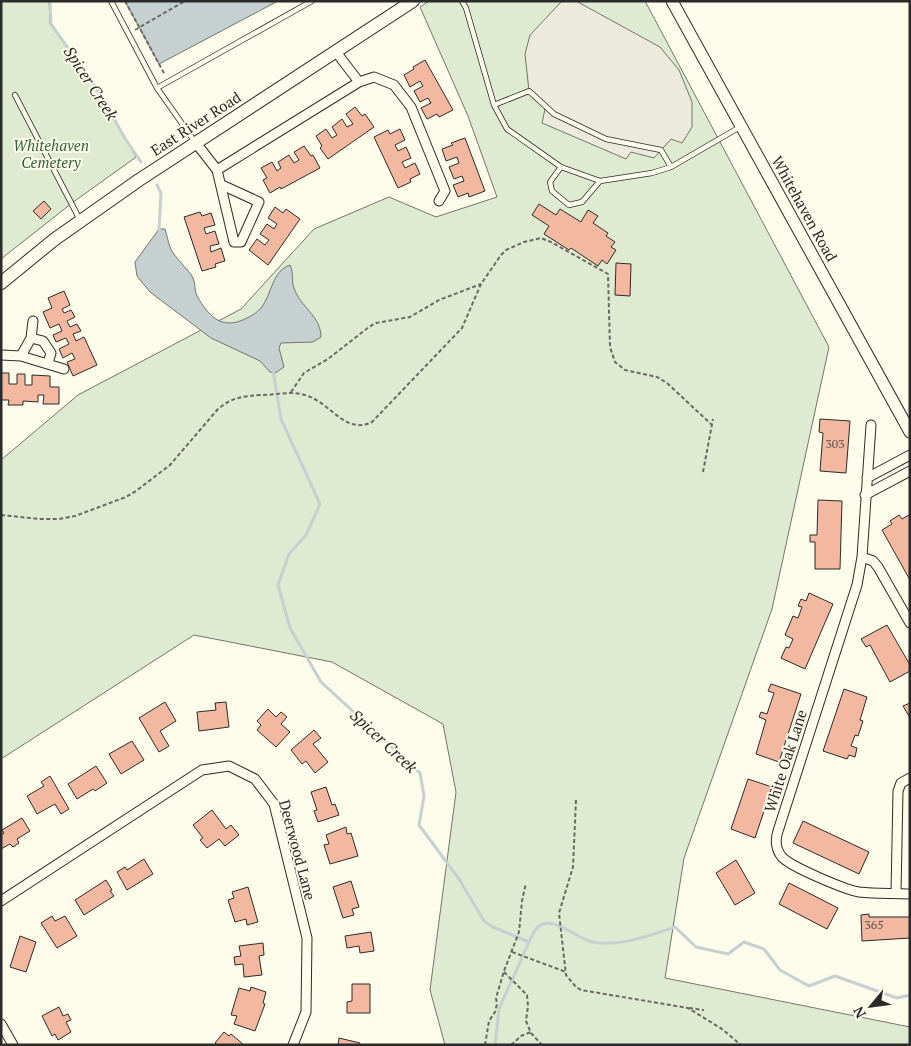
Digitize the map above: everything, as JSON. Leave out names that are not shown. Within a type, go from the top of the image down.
[{"type":"main road","name":"East River Road","points":[[1,283],[80,221],[139,180],[413,1]]},
{"type":"street","name":"Whitehaven Road","points":[[672,1],[910,432]]},
{"type":"street","points":[[336,52],[360,82]]},
{"type":"street","points":[[218,170],[360,82],[374,77],[394,85],[411,107],[445,191],[439,201]]},
{"type":"street","points":[[196,143],[218,170],[234,242],[240,242],[259,202],[222,184]]},
{"type":"street","points":[[21,356],[31,338],[33,321]]},
{"type":"street","points":[[31,338],[43,341],[51,353],[48,364]]},
{"type":"street","points":[[1,355],[21,356],[64,369]]},
{"type":"street","name":"White Oak Lane","points":[[871,426],[862,557],[857,585],[778,832],[777,844],[780,854],[791,864],[847,888],[860,892],[910,894]]},
{"type":"street","points":[[866,478],[910,455]]},
{"type":"street","points":[[865,495],[910,471]]},
{"type":"street","points":[[862,557],[872,561],[878,567],[910,623]]},
{"type":"street","name":"Deerwood Lane","points":[[1,901],[202,770],[230,766],[255,778],[274,804],[306,938],[306,1012],[293,1045]]},
{"type":"street","points":[[896,893],[898,791],[901,783],[910,778]]},
{"type":"street","points":[[1,1024],[13,1045]]},
{"type":"lane","points":[[111,1],[158,88],[196,143]]},
{"type":"lane","points":[[158,88],[312,1]]},
{"type":"lane","points":[[462,1],[466,8],[494,105],[507,130],[561,167],[600,181],[652,173],[671,167],[741,126]]},
{"type":"lane","points":[[494,105],[529,91],[554,114],[606,139],[661,150],[671,167]]},
{"type":"lane","points":[[15,95],[80,221]]},
{"type":"lane","points":[[561,167],[550,182],[552,191],[569,205],[582,202],[600,181]]},
{"type":"path","points":[[125,1],[168,82]]},
{"type":"path","points":[[140,27],[185,1]]},
{"type":"path","points":[[1,515],[59,519],[76,516],[126,497],[170,465],[198,430],[223,405],[240,396],[291,392],[312,398],[348,423],[362,426],[376,419],[462,328],[481,284],[506,250],[524,242],[541,238],[608,274],[610,347],[615,362],[625,370],[657,377],[667,383],[712,426]]},
{"type":"path","points":[[291,392],[304,373],[328,359],[376,323],[410,317],[439,300],[481,284]]},
{"type":"path","points":[[424,362],[428,365]]},
{"type":"path","points":[[703,472],[713,419]]},
{"type":"path","points":[[576,800],[573,867],[559,913],[566,972],[571,982],[581,990],[704,1010]]},
{"type":"path","points":[[485,1045],[489,1022],[496,1012],[496,998],[504,971],[519,932],[526,883]]},
{"type":"path","points":[[512,952],[566,972]]},
{"type":"path","points":[[504,971],[527,995],[526,1021],[531,1032],[542,1045]]},
{"type":"path","points":[[688,1008],[722,1029],[740,1045]]},
{"type":"path","points":[[512,1045],[521,1036],[531,1032]]},
{"type":"green space","name":"Whitehaven Cemetery","points":[[1,1],[49,1],[50,24],[95,87],[136,157],[72,203],[1,259]]},
{"type":"green space","points":[[429,1],[645,1],[829,347],[772,609],[684,858],[665,978],[910,1027],[910,1045],[445,1045],[430,990],[456,792],[443,724],[332,662],[194,635],[1,759],[1,460],[78,395],[241,309],[314,229],[389,197],[436,217],[497,197],[468,116],[420,7]]},
{"type":"shaded area","points":[[125,1],[278,1],[159,64]]},
{"type":"shaded area","points":[[562,1],[576,1],[660,47],[679,70],[692,102],[692,127],[682,143],[671,139],[654,158],[631,152],[626,159],[542,123],[545,109],[529,91],[525,54],[530,35]]},
{"type":"shaded area","points":[[159,229],[165,229],[172,251],[193,278],[197,296],[206,310],[217,320],[229,323],[237,322],[256,313],[265,302],[279,272],[290,265],[293,285],[297,295],[318,323],[321,337],[313,342],[281,343],[279,348],[284,367],[275,373],[270,372],[260,361],[211,338],[150,292],[137,276],[135,262]]},
{"type":"building","points":[[425,60],[453,110],[439,117],[437,114],[427,119],[421,108],[431,103],[428,98],[420,102],[414,91],[423,86],[420,81],[410,87],[404,75]]},
{"type":"building","points":[[355,107],[362,116],[365,114],[374,127],[328,159],[320,148],[322,146],[316,136],[326,129],[332,138],[337,135],[332,127],[342,119],[347,127],[353,124],[346,114]]},
{"type":"building","points":[[400,129],[405,140],[395,145],[398,151],[406,147],[411,158],[402,162],[405,168],[415,163],[420,174],[410,179],[411,182],[398,188],[374,137],[388,130],[390,134]]},
{"type":"building","points":[[465,138],[485,191],[469,197],[468,193],[458,197],[453,185],[464,181],[462,176],[454,179],[449,167],[459,163],[457,157],[446,161],[442,149],[453,145],[451,143]]},
{"type":"building","points":[[304,146],[311,156],[313,155],[320,168],[270,193],[263,180],[267,178],[261,168],[272,162],[277,171],[281,168],[278,162],[289,155],[294,163],[299,160],[294,152]]},
{"type":"building","points":[[44,201],[51,209],[41,219],[33,211]]},
{"type":"building","points":[[539,204],[556,215],[560,209],[581,222],[588,210],[598,216],[593,223],[608,233],[606,236],[615,242],[611,247],[616,250],[607,264],[602,260],[598,266],[571,248],[569,250],[544,234],[549,226],[532,215]]},
{"type":"building","points":[[275,207],[283,213],[286,209],[300,219],[268,265],[249,250],[257,239],[265,245],[269,240],[260,234],[267,224],[274,229],[277,224],[268,218]]},
{"type":"building","points":[[200,212],[202,216],[211,213],[215,225],[204,228],[206,234],[215,231],[219,244],[210,246],[211,252],[221,248],[225,261],[215,264],[216,267],[202,271],[184,217]]},
{"type":"building","points":[[616,263],[631,264],[630,296],[615,295]]},
{"type":"building","points":[[64,291],[70,305],[62,309],[64,313],[71,310],[75,317],[67,321],[70,327],[77,324],[81,331],[73,334],[76,341],[84,337],[97,365],[73,376],[67,362],[75,359],[72,353],[63,358],[59,349],[69,344],[66,338],[56,342],[53,335],[62,331],[59,324],[50,328],[43,312],[52,308],[48,298]]},
{"type":"building","points":[[1,373],[9,373],[9,384],[17,384],[17,374],[25,374],[25,385],[32,385],[32,375],[50,376],[50,387],[59,387],[59,404],[43,404],[44,395],[38,395],[38,402],[23,401],[23,405],[8,405],[9,400],[1,400]]},
{"type":"building","points":[[820,419],[850,421],[846,473],[820,471],[823,433],[819,432]]},
{"type":"building","points":[[818,500],[842,501],[840,569],[815,569],[815,542],[810,542],[810,535],[817,535]]},
{"type":"building","points":[[899,515],[902,519],[909,515],[910,517],[910,580],[882,530],[892,524],[890,521]]},
{"type":"building","points":[[809,593],[833,604],[805,669],[781,658],[786,647],[789,648],[793,639],[785,635],[793,616],[798,618],[802,607],[798,606],[801,599],[806,601]]},
{"type":"building","points":[[887,625],[910,665],[910,671],[890,682],[870,645],[866,647],[861,639]]},
{"type":"building","points":[[771,684],[801,694],[779,762],[756,754],[766,720],[759,717],[761,712],[767,714],[774,693],[768,691]]},
{"type":"building","points":[[844,689],[867,697],[860,720],[863,721],[858,736],[855,735],[851,746],[857,748],[855,757],[849,755],[847,759],[823,751]]},
{"type":"building","points":[[165,702],[176,721],[160,731],[169,746],[159,752],[139,718]]},
{"type":"building","points":[[226,702],[229,727],[199,731],[197,712],[216,710],[215,703]]},
{"type":"building","points":[[910,703],[910,718],[903,706]]},
{"type":"building","points":[[268,709],[276,717],[281,712],[287,717],[281,724],[290,732],[276,747],[257,730],[261,725],[257,721]]},
{"type":"building","points":[[314,730],[321,738],[313,744],[328,762],[315,773],[306,761],[302,764],[291,750]]},
{"type":"building","points":[[132,741],[144,760],[121,774],[109,754]]},
{"type":"building","points":[[96,766],[107,783],[77,799],[68,784]]},
{"type":"building","points":[[50,776],[69,809],[61,814],[55,804],[37,814],[27,796],[44,786],[41,782]]},
{"type":"building","points":[[748,779],[772,787],[755,838],[731,829]]},
{"type":"building","points":[[326,787],[332,805],[335,804],[339,815],[318,822],[314,811],[317,810],[311,792]]},
{"type":"building","points":[[212,810],[226,829],[231,825],[239,835],[225,846],[219,839],[207,848],[200,840],[203,838],[193,825]]},
{"type":"building","points":[[22,818],[30,831],[17,839],[19,843],[13,847],[10,844],[1,849],[1,835],[4,833],[2,830]]},
{"type":"building","points":[[803,821],[869,852],[859,874],[793,843]]},
{"type":"building","points":[[346,827],[347,834],[351,833],[358,856],[330,864],[324,845],[329,844],[326,835]]},
{"type":"building","points":[[144,859],[153,874],[127,890],[117,872],[125,867],[127,870]]},
{"type":"building","points":[[736,860],[755,893],[735,905],[716,873]]},
{"type":"building","points":[[106,880],[114,896],[84,915],[75,900]]},
{"type":"building","points":[[351,881],[359,907],[352,909],[354,915],[343,918],[333,887]]},
{"type":"building","points":[[789,883],[838,908],[827,929],[779,904]]},
{"type":"building","points":[[248,887],[258,922],[247,925],[246,919],[235,922],[228,900],[234,898],[232,892]]},
{"type":"building","points":[[869,914],[869,917],[910,917],[910,938],[862,941],[861,915]]},
{"type":"building","points":[[52,916],[55,921],[65,916],[77,936],[57,948],[41,923]]},
{"type":"building","points":[[371,932],[374,951],[360,953],[359,946],[347,948],[345,936]]},
{"type":"building","points":[[20,936],[36,942],[26,972],[10,967]]},
{"type":"building","points":[[263,943],[264,955],[259,956],[262,975],[244,977],[243,964],[235,965],[234,957],[241,956],[239,946]]},
{"type":"building","points":[[352,984],[370,984],[370,1013],[347,1013],[347,1002],[352,1001]]},
{"type":"building","points":[[251,987],[266,992],[263,1003],[265,1004],[255,1031],[234,1024],[237,1016],[231,1015],[239,988],[250,991]]},
{"type":"building","points":[[59,1007],[63,1016],[68,1014],[71,1020],[66,1022],[71,1032],[58,1040],[55,1034],[52,1036],[42,1016]]},
{"type":"building","points":[[224,1032],[229,1036],[231,1034],[244,1045],[218,1045],[215,1043]]},
{"type":"building","points":[[339,1038],[360,1043],[359,1045],[338,1045]]},
{"type":"waterway","name":"Spicer Creek","points":[[50,1],[51,24],[96,87],[126,140],[141,162]]},
{"type":"waterway","name":"Spicer Creek","points":[[157,185],[161,193],[160,233]]},
{"type":"waterway","name":"Spicer Creek","points":[[273,370],[281,419],[320,504],[306,535],[289,554],[278,585],[290,628],[321,682],[420,773],[424,796],[419,825],[459,879],[484,921],[493,927],[529,942],[538,927],[549,923],[555,924],[586,940],[602,943],[634,940],[675,927],[696,947],[728,954],[744,942],[764,949],[780,970],[809,986],[835,976],[897,998],[910,995]]},
{"type":"waterway","points":[[495,1045],[499,1009],[529,942]]}]
